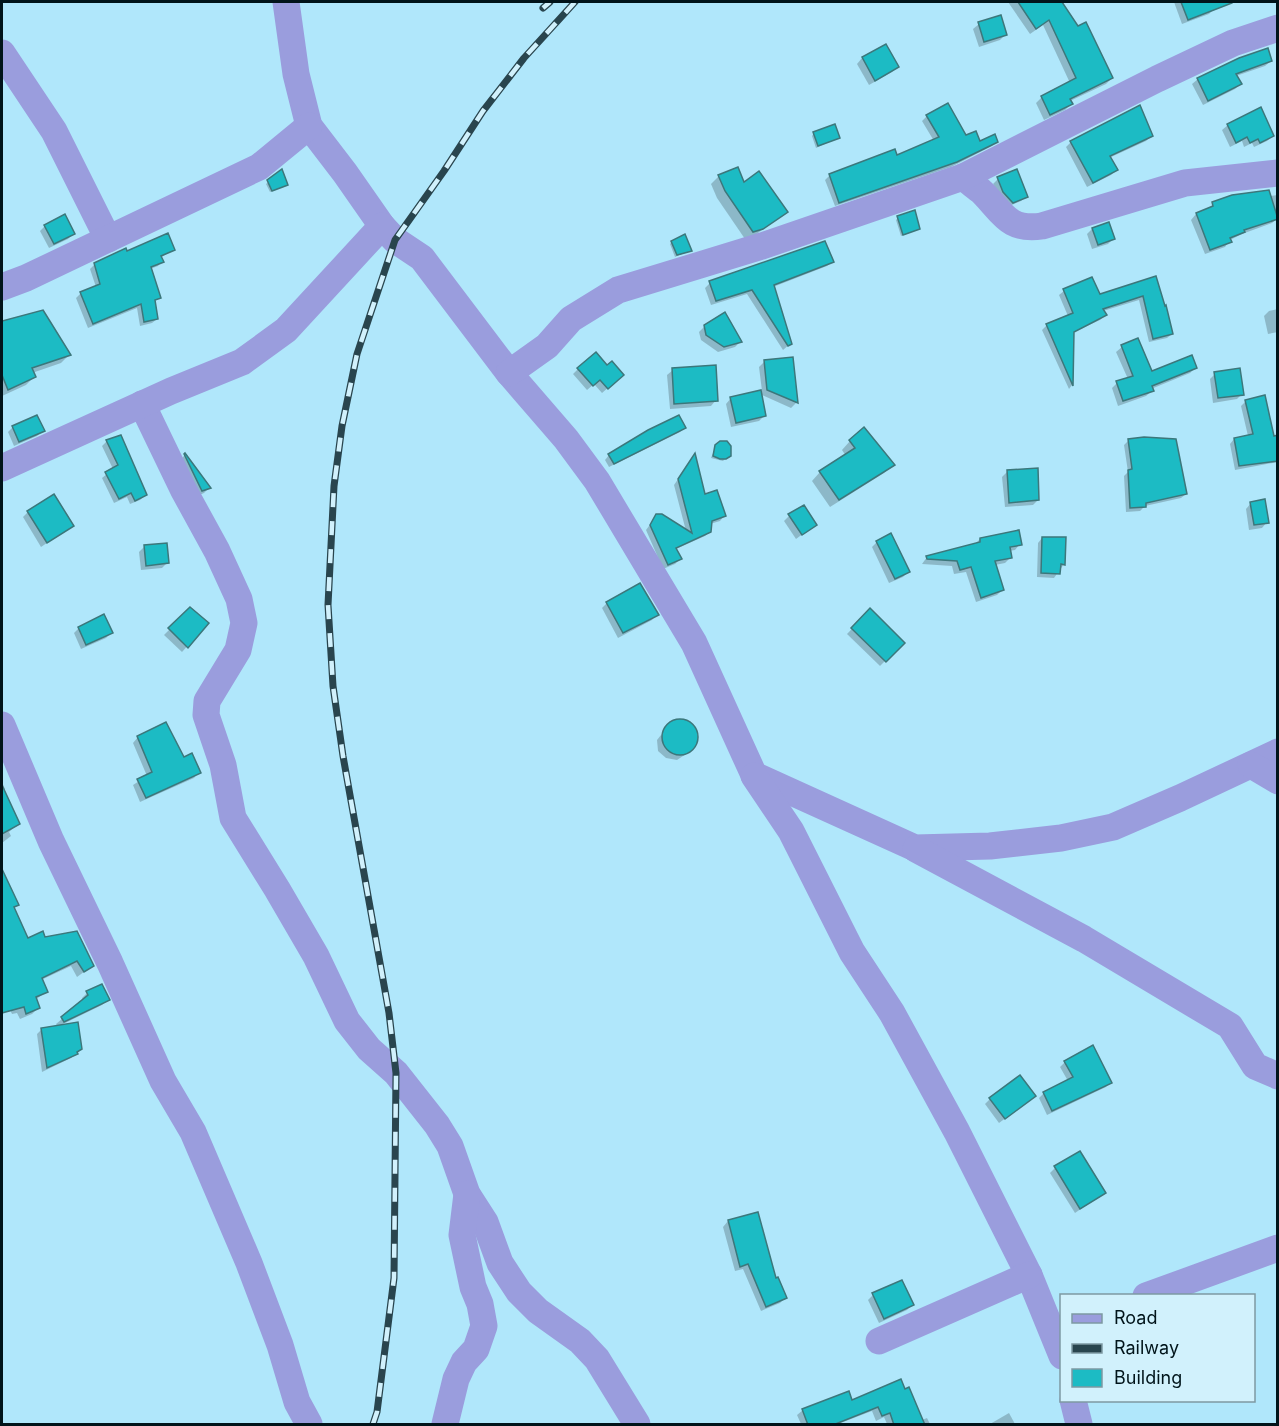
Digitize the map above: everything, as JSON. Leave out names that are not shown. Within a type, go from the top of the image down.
[{"type":"street","points":[[286,2],[297,74],[309,126],[382,226],[395,240],[422,258],[509,373],[566,439],[603,491],[693,643],[754,775],[791,831],[852,952],[892,1013],[957,1131],[1029,1275],[1060,1347]]},
{"type":"street","points":[[509,373],[547,346],[571,319],[618,290],[762,246],[963,177],[1233,43],[1278,28]]},
{"type":"street","points":[[2,53],[54,131],[108,239]]},
{"type":"street","points":[[2,287],[26,278],[259,167],[309,126]]},
{"type":"street","points":[[963,177],[981,192],[1003,217],[1013,224],[1028,228],[1042,226],[1185,183],[1278,173]]},
{"type":"street","points":[[2,468],[142,404],[242,362],[286,330],[382,226]]},
{"type":"street","points":[[142,404],[183,489],[217,551],[239,599],[243,615],[244,623],[238,650],[207,701],[206,715],[223,765],[232,818],[278,889],[316,956],[347,1021],[369,1049],[396,1073],[437,1125],[450,1146],[467,1194],[485,1222],[500,1263],[519,1292],[538,1311],[580,1341],[597,1359],[637,1425]]},
{"type":"street","points":[[2,724],[51,840],[163,1081],[193,1132],[249,1263],[280,1345],[297,1402],[309,1425]]},
{"type":"street","points":[[915,848],[990,846],[1061,838],[1113,827],[1278,752]]},
{"type":"street","points":[[1251,765],[1278,781]]},
{"type":"street","points":[[754,775],[915,848],[1084,939],[1230,1026],[1255,1066],[1278,1076]]},
{"type":"street","points":[[446,1425],[456,1379],[464,1362],[476,1349],[484,1326],[462,1236],[467,1194]]},
{"type":"street","points":[[1151,1294],[1278,1248]]},
{"type":"street","points":[[879,1341],[1029,1275]]},
{"type":"street","points":[[1073,1402],[1079,1425]]},
{"type":"building","points":[[1018,2],[1062,2],[1078,26],[1086,22],[1113,78],[1070,99],[1073,104],[1050,115],[1041,96],[1076,78],[1049,20],[1036,29]]},
{"type":"building","points":[[1181,2],[1232,2],[1232,3],[1188,20]]},
{"type":"building","points":[[1001,15],[1007,35],[984,42],[978,22]]},
{"type":"building","points":[[886,44],[899,67],[875,81],[862,57]]},
{"type":"building","points":[[1268,48],[1272,61],[1236,74],[1242,84],[1208,101],[1197,78],[1239,58]]},
{"type":"building","points":[[948,103],[966,135],[976,131],[980,141],[995,134],[998,142],[957,162],[839,203],[829,174],[895,149],[897,155],[939,137],[926,115]]},
{"type":"building","points":[[1140,105],[1153,136],[1110,156],[1118,170],[1093,183],[1070,141]]},
{"type":"building","points":[[1261,107],[1274,136],[1260,143],[1258,139],[1250,143],[1247,137],[1236,143],[1227,124]]},
{"type":"building","points":[[835,124],[840,138],[818,146],[813,132]]},
{"type":"building","points":[[738,167],[744,182],[759,171],[788,212],[763,229],[753,232],[725,191],[718,175]]},
{"type":"building","points":[[282,169],[288,185],[272,191],[267,180]]},
{"type":"building","points":[[1017,169],[1028,197],[1013,203],[1003,192],[997,177]]},
{"type":"building","points":[[1269,190],[1278,219],[1244,230],[1245,232],[1230,238],[1232,242],[1210,250],[1196,213],[1213,206],[1212,202],[1232,195]]},
{"type":"building","points":[[915,210],[920,229],[903,235],[897,216]]},
{"type":"building","points":[[65,214],[75,234],[54,244],[44,225]]},
{"type":"building","points":[[1109,222],[1115,239],[1098,245],[1092,228]]},
{"type":"building","points":[[168,233],[175,250],[161,256],[164,262],[151,267],[161,298],[155,300],[158,319],[144,322],[141,304],[93,324],[80,292],[100,284],[94,263],[126,248],[127,251]]},
{"type":"building","points":[[685,234],[692,251],[677,255],[671,241]]},
{"type":"building","points":[[825,241],[834,262],[774,285],[792,344],[788,346],[752,290],[716,301],[709,281]]},
{"type":"building","points":[[1156,276],[1173,334],[1153,339],[1143,296],[1103,309],[1107,315],[1074,332],[1073,386],[1046,324],[1073,313],[1063,289],[1092,277],[1100,294]]},
{"type":"building","points":[[43,310],[71,355],[32,368],[36,377],[8,390],[2,375],[2,321]]},
{"type":"building","points":[[725,312],[742,342],[724,347],[706,335],[704,325]]},
{"type":"building","points":[[1138,338],[1152,371],[1192,355],[1197,368],[1152,386],[1154,391],[1123,401],[1116,381],[1133,376],[1121,345]]},
{"type":"building","points":[[596,352],[607,365],[612,361],[624,375],[608,389],[600,380],[593,386],[577,368]]},
{"type":"building","points":[[793,357],[798,403],[767,390],[764,360]]},
{"type":"building","points":[[716,365],[718,401],[674,404],[672,368]]},
{"type":"building","points":[[1240,368],[1244,395],[1218,398],[1214,372]]},
{"type":"building","points":[[761,390],[766,416],[736,423],[730,397]]},
{"type":"building","points":[[1265,395],[1274,436],[1278,435],[1278,461],[1239,466],[1234,438],[1253,434],[1245,400]]},
{"type":"building","points":[[37,415],[45,431],[19,442],[12,426]]},
{"type":"building","points":[[679,415],[686,428],[614,464],[608,454]]},
{"type":"building","points":[[864,427],[895,465],[839,500],[819,471],[855,448],[849,440]]},
{"type":"building","points":[[121,435],[147,495],[135,501],[131,493],[119,499],[105,472],[118,465],[106,440]]},
{"type":"building","points":[[1144,437],[1176,439],[1187,494],[1146,503],[1146,507],[1130,508],[1128,470],[1132,469],[1128,439]]},
{"type":"building","points":[[720,441],[727,441],[731,446],[731,456],[726,459],[713,456],[715,445]]},
{"type":"building","points":[[185,453],[211,488],[202,491]]},
{"type":"building","points":[[695,453],[705,494],[717,490],[726,516],[712,521],[711,532],[676,548],[682,559],[668,565],[650,525],[656,514],[662,514],[692,533],[678,479]]},
{"type":"building","points":[[1038,468],[1039,500],[1009,503],[1007,470]]},
{"type":"building","points":[[54,494],[74,526],[47,543],[27,511]]},
{"type":"building","points":[[1265,499],[1269,523],[1254,525],[1250,502]]},
{"type":"building","points":[[804,505],[817,525],[802,535],[788,514]]},
{"type":"building","points":[[1019,530],[1022,545],[1010,547],[1012,558],[995,561],[1004,590],[981,598],[971,567],[960,570],[957,561],[927,559],[926,556],[980,542],[980,538]]},
{"type":"building","points":[[891,533],[910,572],[895,579],[876,541]]},
{"type":"building","points":[[1042,537],[1066,537],[1065,565],[1061,564],[1060,574],[1041,573]]},
{"type":"building","points":[[167,543],[169,563],[146,566],[144,545]]},
{"type":"building","points":[[640,583],[659,615],[623,633],[606,602]]},
{"type":"building","points":[[190,607],[209,623],[188,648],[168,628]]},
{"type":"building","points":[[870,608],[905,643],[886,662],[851,628]]},
{"type":"building","points":[[104,614],[113,633],[86,645],[78,627]]},
{"type":"building","points":[[680,719],[693,724],[698,737],[693,750],[680,755],[667,750],[662,737],[667,724]]},
{"type":"building","points":[[166,722],[184,757],[192,753],[201,773],[146,798],[137,779],[152,772],[137,736]]},
{"type":"building","points":[[2,785],[20,824],[2,834]]},
{"type":"building","points":[[2,869],[19,905],[14,907],[28,938],[43,931],[45,937],[77,931],[94,966],[84,972],[77,961],[42,978],[48,992],[36,997],[40,1008],[26,1014],[24,1007],[2,1013]]},
{"type":"building","points":[[102,984],[110,1000],[64,1022],[61,1017],[88,995],[86,991]]},
{"type":"building","points":[[78,1022],[82,1049],[77,1052],[78,1054],[47,1068],[41,1028]]},
{"type":"building","points":[[1093,1045],[1112,1083],[1052,1111],[1043,1092],[1073,1077],[1064,1061]]},
{"type":"building","points":[[1020,1075],[1036,1096],[1005,1119],[989,1098]]},
{"type":"building","points":[[1080,1151],[1106,1193],[1080,1209],[1054,1166]]},
{"type":"building","points":[[758,1212],[776,1278],[778,1277],[787,1298],[766,1307],[748,1264],[740,1267],[728,1220]]},
{"type":"building","points":[[902,1280],[914,1305],[884,1319],[872,1293]]},
{"type":"building","points":[[901,1379],[905,1389],[909,1387],[925,1425],[894,1425],[890,1413],[882,1416],[878,1407],[833,1425],[808,1425],[802,1409],[849,1391],[852,1400]]},
{"type":"railway","points":[[543,8],[550,2]]},
{"type":"railway","points":[[373,1424],[377,1412],[394,1278],[396,1073],[389,1013],[343,756],[333,686],[328,605],[334,486],[342,426],[357,354],[395,240],[483,111],[524,58],[575,2]]}]
